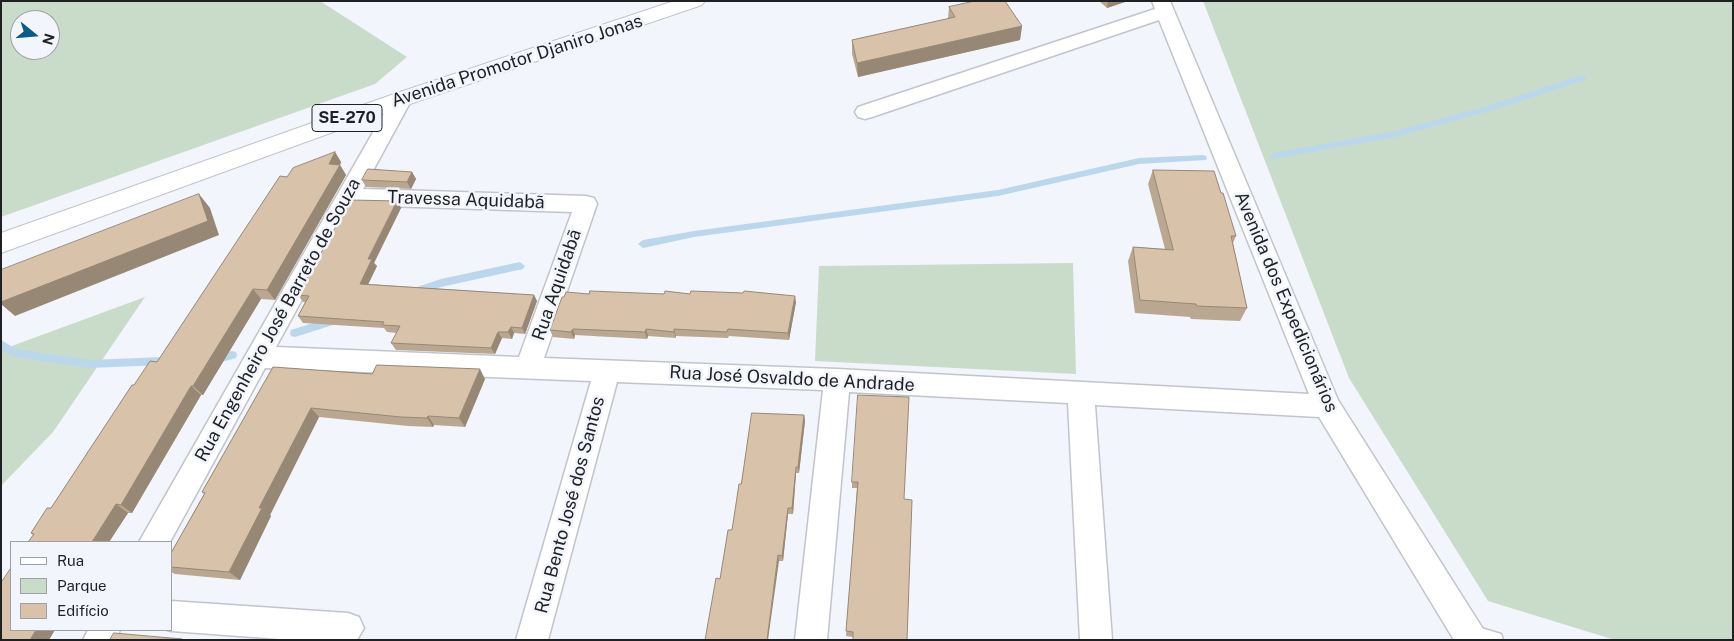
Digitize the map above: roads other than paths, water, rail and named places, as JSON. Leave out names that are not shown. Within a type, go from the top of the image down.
[{"type":"main road","name":"Avenida Promotor Djaniro Jonas","points":[[1,243],[402,98],[695,1]]},
{"type":"street","points":[[865,112],[1163,6]]},
{"type":"street","name":"Avenida dos Expedicionários","points":[[1163,6],[1327,406],[1473,638]]},
{"type":"street","name":"Rua Engenheiro José Barreto de Souza","points":[[155,541],[402,98]]},
{"type":"street","name":"Travessa Aquidabã","points":[[347,197],[586,204]]},
{"type":"street","name":"Rua Aquidabã","points":[[528,367],[586,204]]},
{"type":"street","name":"Rua José Osvaldo de Andrade","points":[[258,357],[837,380],[1327,406]]},
{"type":"street","name":"Rua Bento José dos Santos","points":[[532,640],[607,370]]},
{"type":"street","points":[[811,640],[837,380]]},
{"type":"street","points":[[1081,394],[1096,640]]},
{"type":"street","points":[[172,616],[348,628]]},
{"type":"waterway","points":[[1273,156],[1395,134],[1483,110],[1582,78]]},
{"type":"waterway","points":[[643,244],[694,234],[998,193],[1139,161],[1203,158]]},
{"type":"waterway","points":[[414,292],[441,283],[520,266]]},
{"type":"waterway","points":[[295,333],[335,320]]},
{"type":"waterway","points":[[1,344],[14,353],[90,364],[162,361]]},
{"type":"waterway","points":[[214,360],[232,355]]}]
